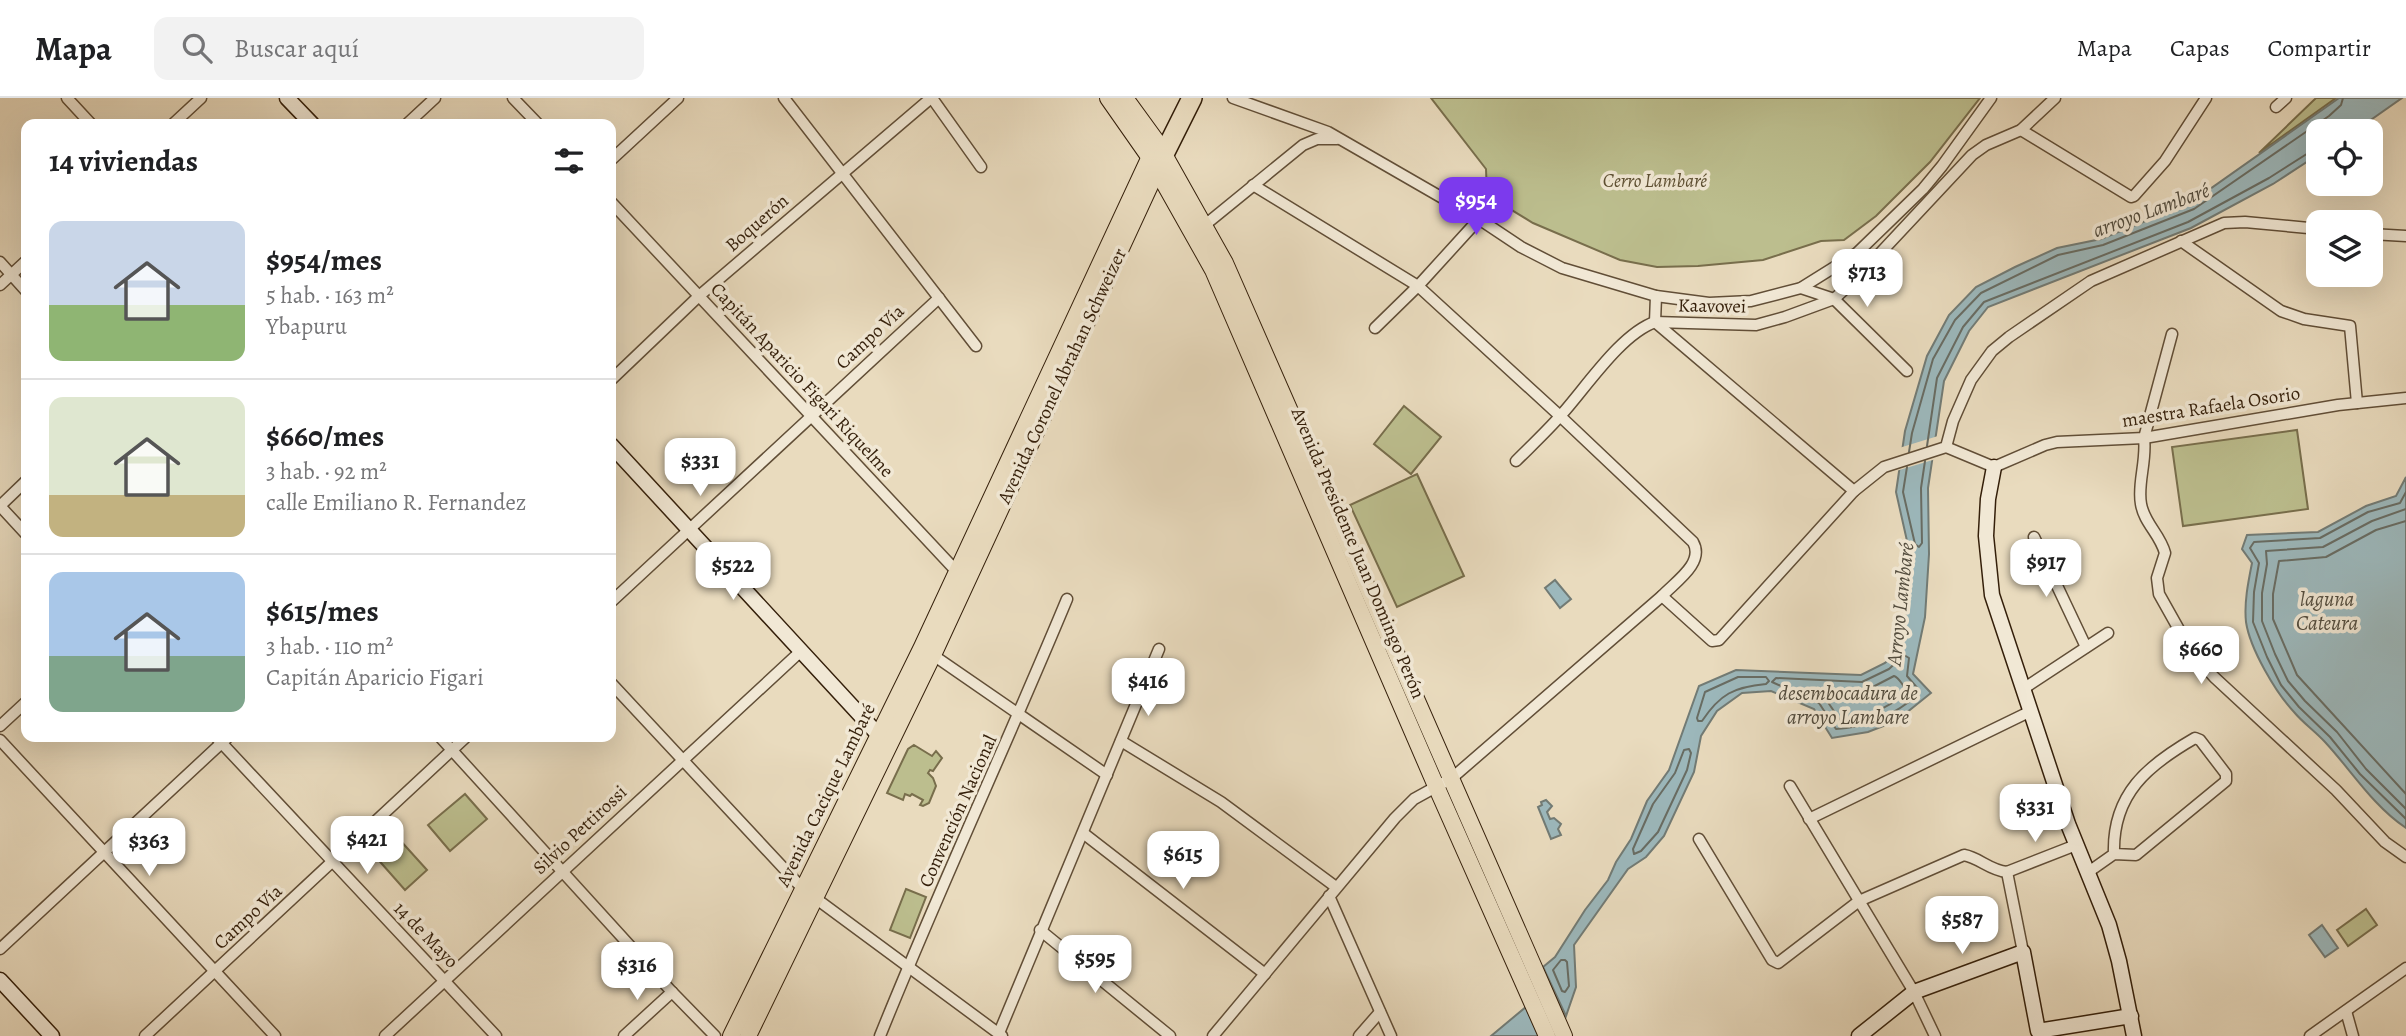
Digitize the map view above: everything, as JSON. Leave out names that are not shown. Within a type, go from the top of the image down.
[{"type":"highway","name":"Avenida Coronel Abrahan Schweizer","points":[[1157,156],[1178,98]]},
{"type":"highway","name":"Avenida Coronel Abrahan Schweizer","points":[[1157,156],[1192,98]]},
{"type":"main road","name":"Avenida Presidente Juan Domingo Perón","points":[[1108,98],[1157,156],[1172,199],[1225,263],[1255,348],[1436,786],[1558,1035]]},
{"type":"main road","name":"Avenida Presidente Juan Domingo Perón","points":[[1125,98],[1199,231]]},
{"type":"main road","name":"Avenida Coronel Abrahan Schweizer","points":[[962,577],[1139,210],[1157,156]]},
{"type":"main road","name":"Avenida Coronel Abrahan Schweizer","points":[[933,654],[962,577],[1157,156]]},
{"type":"main road","points":[[1139,210],[1155,196],[1163,195],[1172,199]]},
{"type":"main road","name":"Avenida Presidente Juan Domingo Perón","points":[[1255,348],[1452,778],[1529,979]]},
{"type":"main road","name":"Avenida Cacique Lambaré","points":[[732,1036],[809,894],[962,577]]},
{"type":"main road","name":"Avenida Cacique Lambaré","points":[[884,741],[933,654]]},
{"type":"main road","name":"Avenida Cacique Lambaré","points":[[748,1036],[809,894]]},
{"type":"street","points":[[67,98],[86,119]]},
{"type":"street","points":[[178,119],[201,98]]},
{"type":"street","points":[[287,98],[307,119]]},
{"type":"street","points":[[412,119],[435,98]]},
{"type":"street","points":[[513,98],[533,119]]},
{"type":"street","points":[[616,155],[678,98]]},
{"type":"street","points":[[784,98],[976,345]]},
{"type":"street","points":[[932,98],[981,167]]},
{"type":"street","name":"Boquerón","points":[[616,375],[699,296],[932,98]]},
{"type":"street","points":[[1233,98],[1328,132],[1479,219],[1521,247],[1563,268],[1656,296],[1709,303],[1779,296],[1801,288],[1857,253],[1903,209],[1942,166],[1991,98]]},
{"type":"street","points":[[2055,98],[2021,130],[2131,197],[2165,161],[2206,98]]},
{"type":"street","points":[[2276,107],[2286,98]]},
{"type":"street","name":"Kaavovei","points":[[1516,461],[1560,416],[1628,338],[1642,327],[1655,322],[1756,325],[1834,299],[1972,155],[1986,145],[2021,130]]},
{"type":"street","points":[[1199,231],[1303,145],[1317,139],[1337,139]]},
{"type":"street","points":[[1213,1036],[1332,891],[1414,799],[1452,778],[1662,596],[1693,564],[1697,556],[1693,542],[1418,286],[1253,185]]},
{"type":"street","name":"Capitán Aparicio Figari Riquelme","points":[[616,207],[962,577]]},
{"type":"street","points":[[1375,328],[1418,286],[1479,219]]},
{"type":"street","points":[[1944,448],[1962,398],[1992,351],[2091,281],[2224,223],[2306,228]]},
{"type":"street","points":[[2383,235],[2406,236]]},
{"type":"street","points":[[2181,241],[2281,312],[2350,327],[2357,403]]},
{"type":"street","points":[[0,262],[21,285]]},
{"type":"street","points":[[0,285],[21,265]]},
{"type":"street","points":[[1801,288],[1834,299],[1907,371]]},
{"type":"street","points":[[1656,296],[1655,322],[1854,491]]},
{"type":"street","name":"Campo Vía","points":[[616,597],[939,298]]},
{"type":"street","points":[[2172,334],[2144,438],[2146,456],[2141,505],[2146,521],[2158,537],[2165,553],[2157,578],[2159,594],[2191,651],[2214,677],[2327,781],[2385,842],[2406,857]]},
{"type":"street","name":"maestra Rafaela Osorio","points":[[1994,467],[2057,442],[2144,438],[2357,403],[2406,398]]},
{"type":"street","points":[[1662,596],[1712,642],[1719,640],[1854,491],[1884,467],[1944,448],[1994,467],[1988,499],[1986,536],[1992,596],[2076,845],[2109,925],[2134,1036]]},
{"type":"street","points":[[616,450],[884,741]]},
{"type":"street","points":[[21,486],[0,506],[21,529]]},
{"type":"street","points":[[2034,537],[2086,647]]},
{"type":"street","name":"Convención Nacional","points":[[880,1036],[908,965],[1019,715],[1067,599]]},
{"type":"street","points":[[2022,689],[2108,633]]},
{"type":"street","points":[[616,688],[809,894],[1000,1035],[1040,930],[1159,649]]},
{"type":"street","name":"Silvio Pettirossi","points":[[385,1036],[801,651]]},
{"type":"street","points":[[933,654],[1107,775]]},
{"type":"street","points":[[0,726],[21,707]]},
{"type":"street","points":[[1809,819],[2031,711]]},
{"type":"street","points":[[2087,873],[2114,854],[2136,855],[2226,780],[2226,774],[2200,740],[2195,738],[2160,759],[2131,788],[2119,813],[2113,838],[2114,854]]},
{"type":"street","points":[[0,740],[275,1036]]},
{"type":"street","points":[[1121,741],[1221,802],[1332,891],[1391,1036]]},
{"type":"street","points":[[0,949],[219,742]]},
{"type":"street","name":"14 de Mayo","points":[[225,742],[332,862],[496,1036]]},
{"type":"street","points":[[445,742],[715,1036]]},
{"type":"street","name":"Campo Vía","points":[[145,1036],[461,742]]},
{"type":"street","points":[[1790,786],[1914,992],[1935,1036]]},
{"type":"street","points":[[1083,832],[1265,974]]},
{"type":"street","points":[[1699,839],[1778,963],[1859,901],[1964,855],[1995,871],[2007,873],[2076,845]]},
{"type":"street","points":[[2007,873],[2039,1033],[2131,1016]]},
{"type":"street","points":[[1040,930],[1170,1036]]},
{"type":"street","points":[[1859,1036],[1914,992],[2023,952]]},
{"type":"street","points":[[2310,1036],[2406,968]]},
{"type":"street","points":[[0,980],[52,1036]]},
{"type":"street","points":[[624,1036],[672,992]]},
{"type":"street","points":[[2346,1011],[2353,1036]]},
{"type":"street","points":[[1359,1036],[1380,1012]]},
{"type":"green space","name":"Cerro Lambaré","points":[[1431,98],[1980,98],[1930,162],[1876,216],[1844,240],[1821,241],[1763,260],[1657,267],[1620,260],[1533,223],[1487,195],[1486,169]]},
{"type":"green space","points":[[2316,98],[2336,98],[2306,119],[2259,153]]},
{"type":"green space","points":[[1404,406],[1441,437],[1411,474],[1374,444]]},
{"type":"green space","points":[[2297,430],[2308,509],[2183,526],[2172,447]]},
{"type":"green space","points":[[1417,474],[1464,576],[1397,607],[1350,505]]},
{"type":"green space","points":[[914,745],[932,756],[936,751],[942,758],[933,771],[928,773],[936,786],[929,803],[923,806],[920,805],[923,800],[912,794],[905,794],[903,800],[887,793],[908,749]]},
{"type":"green space","points":[[465,794],[487,819],[450,851],[428,825]]},
{"type":"green space","points":[[389,828],[427,870],[405,890],[367,847]]},
{"type":"green space","points":[[906,889],[926,897],[910,938],[890,930]]},
{"type":"green space","points":[[2366,909],[2377,925],[2348,946],[2337,930]]},
{"type":"water","name":"desembocadura de arroyo Lambare","points":[[2339,98],[2402,98],[2372,119],[2309,119]]},
{"type":"water","name":"desembocadura de arroyo Lambare","points":[[2306,121],[2306,162],[2273,184],[2191,228],[1988,307],[1969,331],[1944,381],[1928,488],[1929,554],[1925,617],[1913,674],[1931,693],[1896,721],[1868,732],[1832,738],[1814,709],[1771,691],[1742,693],[1717,711],[1701,736],[1694,772],[1664,836],[1646,857],[1628,869],[1574,945],[1576,987],[1566,1016],[1543,967],[1555,957],[1608,880],[1631,839],[1647,801],[1669,770],[1699,686],[1736,670],[1861,675],[1885,663],[1899,650],[1912,563],[1896,492],[1905,431],[1927,356],[1949,315],[1976,287],[2015,267],[2057,248],[2101,239],[2190,203]]},
{"type":"water","name":"laguna Cateura","points":[[2406,477],[2406,828],[2373,799],[2325,742],[2287,704],[2272,682],[2248,633],[2246,600],[2252,563],[2242,549],[2247,535],[2318,532],[2366,506],[2396,496]]},
{"type":"water","points":[[1555,580],[1571,599],[1560,608],[1545,588]]},
{"type":"water","points":[[1546,800],[1552,806],[1547,812],[1550,819],[1554,818],[1561,824],[1558,829],[1561,835],[1551,839],[1538,807]]},
{"type":"water","points":[[2322,925],[2338,948],[2325,957],[2309,935]]},
{"type":"water","points":[[1527,1006],[1540,1036],[1491,1036]]},
{"type":"pier","points":[[1938,436],[1936,459],[1896,471],[1899,448]]},
{"type":"water label","name":"arroyo Lambaré","points":[[2151,210]]},
{"type":"water label","name":"Arroyo Lambaré","points":[[1900,604]]}]
